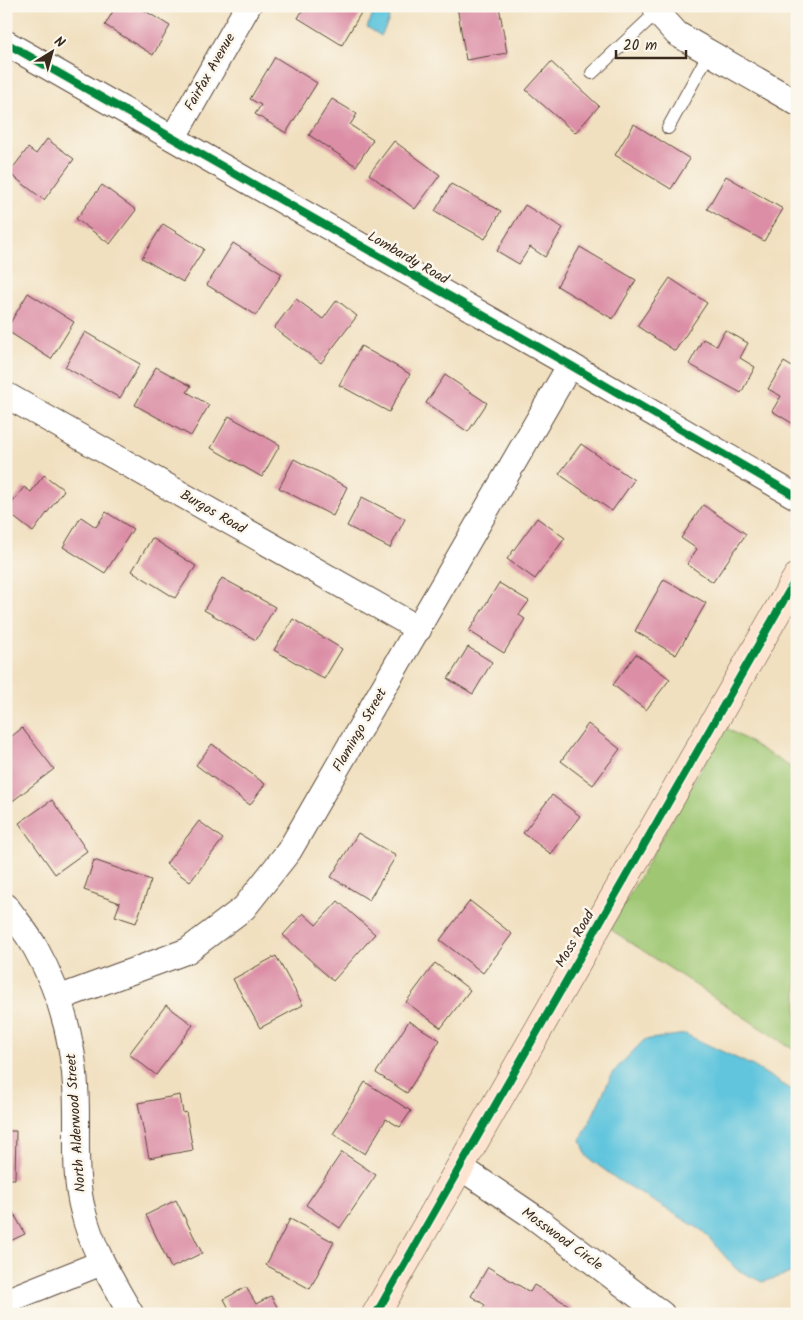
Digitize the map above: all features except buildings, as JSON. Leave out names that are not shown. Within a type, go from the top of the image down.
[{"type":"street","name":"Fairfax Avenue","points":[[173,138],[248,6]]},
{"type":"street","points":[[656,9],[677,34],[797,103]]},
{"type":"street","name":"Lombardy Road","points":[[6,43],[797,497]]},
{"type":"street","name":"Flamingo Street","points":[[59,998],[187,951],[244,908],[289,851],[570,365]]},
{"type":"street","name":"Burgos Road","points":[[6,395],[419,629]]},
{"type":"street","name":"Moss Road","points":[[376,1314],[797,578]]},
{"type":"street","name":"North Alderwood Street","points":[[6,906],[36,948],[59,998],[72,1051],[76,1094],[77,1163],[82,1211],[101,1263],[131,1314]]},
{"type":"street","name":"Mosswood Circle","points":[[460,1167],[534,1217],[662,1314]]},
{"type":"street","points":[[6,1301],[101,1263]]},
{"type":"lane","points":[[592,73],[656,9]]},
{"type":"lane","points":[[668,128],[710,53]]},
{"type":"green space","points":[[725,727],[797,771],[797,1052],[610,929]]},
{"type":"water","points":[[373,6],[387,6],[389,20],[381,36],[367,27],[372,17]]},
{"type":"water","points":[[685,1034],[753,1066],[797,1093],[797,1271],[762,1282],[736,1269],[703,1231],[618,1180],[587,1157],[581,1140],[613,1072],[644,1040]]},
{"type":"cycle path","points":[[6,43],[797,497]]},
{"type":"cycle path","points":[[376,1314],[797,577]]}]
